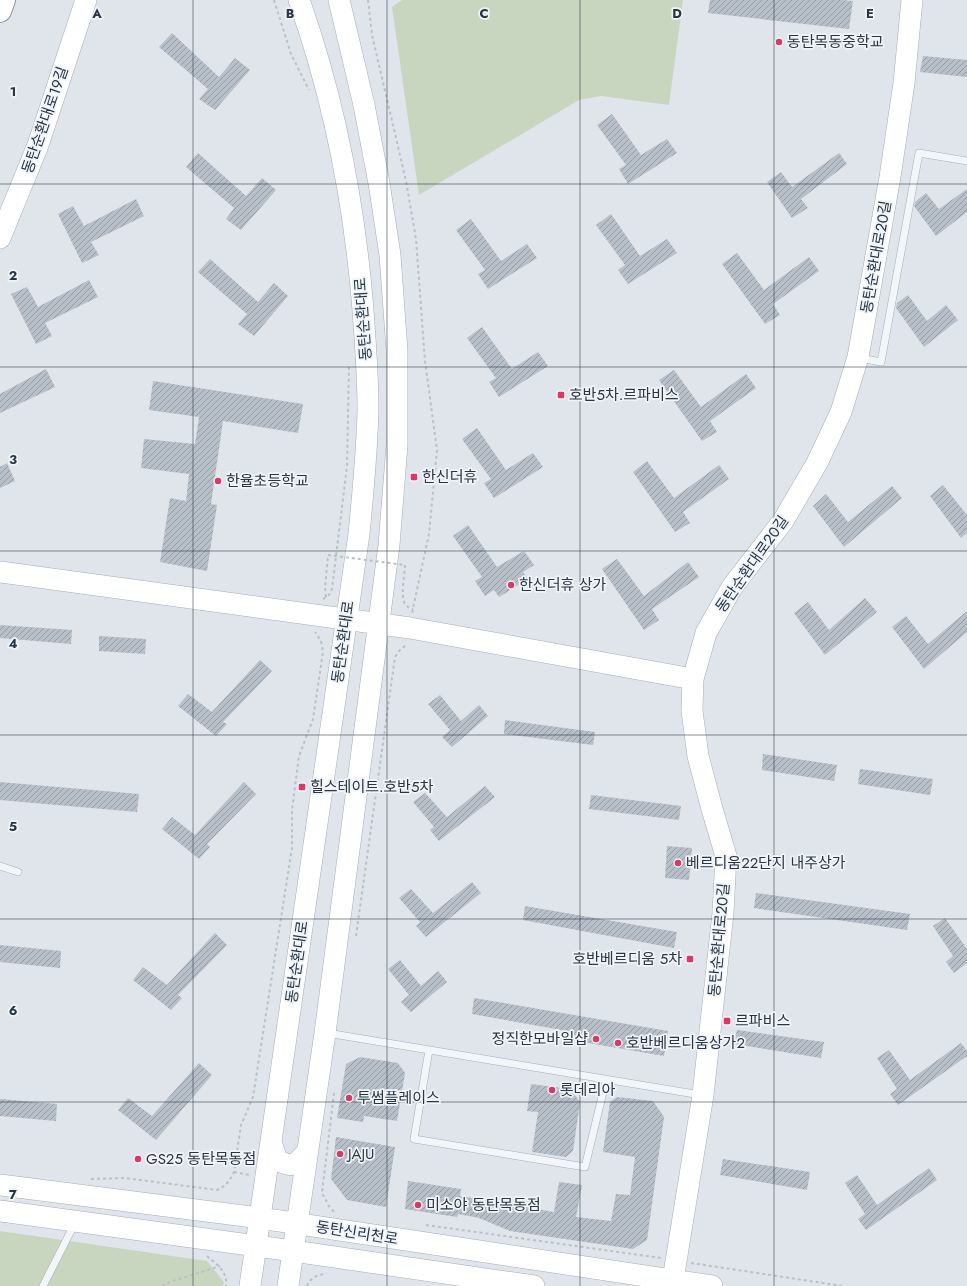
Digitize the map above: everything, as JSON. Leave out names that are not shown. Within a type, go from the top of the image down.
[{"type":"highway","points":[[0,11],[4,0]]},
{"type":"main road","name":"동탄순환대로19길","points":[[0,238],[38,145],[86,0]]},
{"type":"main road","name":"동탄순환대로","points":[[250,1286],[359,534],[366,451],[368,388],[358,252],[351,200],[320,65],[299,0]]},
{"type":"main road","name":"동탄순환대로","points":[[288,1286],[325,1033],[389,545],[397,445],[397,351],[390,255],[379,183],[364,105],[339,0]]},
{"type":"main road","name":"동탄순환대로20길","points":[[673,1275],[704,1095],[723,913],[726,856],[698,756],[692,711],[693,679],[706,632],[732,587],[783,521],[817,463],[841,412],[858,357],[890,177],[904,83],[912,0]]},
{"type":"main road","points":[[0,572],[378,623],[693,679]]},
{"type":"main road","points":[[271,1142],[277,1160],[286,1165],[296,1164],[307,1152]]},
{"type":"main road","name":"동탄신리천로","points":[[0,1185],[260,1218],[378,1236],[673,1275],[712,1286]]},
{"type":"main road","points":[[165,1234],[174,1228],[179,1222],[178,1214],[169,1207]]},
{"type":"main road","name":"동탄신리천로","points":[[0,1211],[534,1286]]},
{"type":"main road","points":[[374,1263],[365,1257],[361,1249],[364,1240],[378,1236]]},
{"type":"lane","points":[[858,357],[881,362],[919,153],[967,161]]},
{"type":"lane","points":[[0,866],[18,872]]},
{"type":"lane","points":[[325,1033],[704,1095]]},
{"type":"lane","points":[[429,1050],[414,1139],[585,1167],[606,1080]]},
{"type":"lane","points":[[43,1286],[76,1221]]},
{"type":"path","points":[[274,0],[291,54],[310,92]]},
{"type":"path","points":[[326,597],[324,588],[328,555],[406,565],[403,598],[405,604],[413,609],[429,534],[437,450],[425,361],[416,239],[406,181],[372,35],[368,0]]},
{"type":"path","points":[[318,601],[326,597],[332,589],[347,466],[349,362]]},
{"type":"path","points":[[87,1179],[125,1178],[217,1190],[227,1184],[234,1172],[241,1125],[253,1097],[292,848],[292,810],[299,756],[313,719],[323,652],[318,635],[315,631],[309,629]]},
{"type":"path","points":[[355,941],[395,657],[399,650],[408,644]]},
{"type":"path","points":[[334,1091],[322,1193],[329,1206],[335,1212]]},
{"type":"path","points":[[420,1224],[673,1275],[843,1286]]},
{"type":"path","points":[[206,1257],[220,1266],[225,1274],[227,1281],[226,1286]]},
{"type":"path","points":[[162,1286],[220,1266]]},
{"type":"path","points":[[306,1286],[318,1275],[325,1274]]},
{"type":"green space","points":[[402,0],[683,0],[669,105],[601,96],[579,100],[419,195],[392,7]]},
{"type":"green space","points":[[0,1231],[207,1261],[224,1282],[223,1286],[0,1286]]},
{"type":"building","points":[[710,0],[853,1],[849,29],[708,13]]},
{"type":"building","points":[[172,33],[219,77],[235,58],[250,70],[215,110],[199,99],[208,89],[159,47]]},
{"type":"building","points":[[923,56],[967,60],[967,77],[920,72]]},
{"type":"building","points":[[612,114],[641,155],[667,139],[677,153],[628,184],[619,169],[626,165],[597,125]]},
{"type":"building","points":[[198,153],[246,196],[262,178],[276,190],[241,230],[226,219],[234,208],[186,167]]},
{"type":"building","points":[[839,153],[847,164],[801,199],[808,208],[792,218],[767,182],[781,172],[792,187]]},
{"type":"building","points":[[967,189],[967,212],[936,236],[914,206],[915,202],[926,193],[939,209]]},
{"type":"building","points":[[136,199],[144,216],[91,242],[99,255],[82,263],[58,214],[73,206],[84,226]]},
{"type":"building","points":[[611,214],[640,256],[667,239],[677,253],[628,284],[618,270],[625,265],[596,225]]},
{"type":"building","points":[[471,219],[501,261],[527,244],[537,258],[488,289],[478,274],[485,270],[456,230]]},
{"type":"building","points":[[737,253],[764,290],[809,257],[819,271],[773,304],[780,315],[765,324],[722,264]]},
{"type":"building","points":[[210,259],[258,302],[274,283],[288,296],[254,336],[238,324],[247,314],[198,272]]},
{"type":"building","points":[[89,280],[98,297],[45,323],[52,336],[36,344],[11,294],[27,287],[38,307]]},
{"type":"building","points":[[908,295],[927,321],[946,305],[958,320],[924,347],[896,308],[897,303]]},
{"type":"building","points":[[482,327],[512,369],[538,352],[548,366],[499,397],[489,382],[496,378],[467,338]]},
{"type":"building","points":[[46,369],[55,387],[0,413],[0,394]]},
{"type":"building","points":[[674,370],[701,407],[746,374],[756,388],[710,421],[717,432],[702,441],[659,380]]},
{"type":"building","points":[[153,381],[303,404],[298,433],[223,421],[211,504],[217,505],[207,571],[160,562],[170,498],[186,501],[189,474],[141,468],[144,439],[195,444],[199,417],[149,410]]},
{"type":"building","points":[[477,428],[506,470],[533,453],[543,467],[494,498],[484,483],[491,479],[462,439]]},
{"type":"building","points":[[647,461],[674,498],[719,465],[729,479],[683,512],[690,523],[675,532],[633,472]]},
{"type":"building","points":[[7,463],[15,481],[0,488],[0,467]]},
{"type":"building","points":[[943,485],[967,515],[967,533],[961,538],[930,496]]},
{"type":"building","points":[[892,486],[902,498],[844,547],[813,506],[826,494],[848,522]]},
{"type":"building","points":[[468,525],[497,567],[524,551],[534,565],[523,572],[528,579],[499,597],[494,590],[485,596],[475,581],[482,577],[453,536]]},
{"type":"building","points":[[617,559],[644,596],[688,562],[699,577],[652,609],[659,620],[644,630],[602,569]]},
{"type":"building","points":[[865,598],[877,612],[825,655],[794,613],[808,602],[829,630]]},
{"type":"building","points":[[967,611],[967,632],[924,669],[892,627],[906,616],[928,644]]},
{"type":"building","points":[[0,625],[72,630],[71,644],[0,638]]},
{"type":"building","points":[[99,636],[146,639],[145,654],[99,651]]},
{"type":"building","points":[[260,660],[272,671],[223,722],[227,724],[216,736],[178,706],[188,694],[212,712]]},
{"type":"building","points":[[440,695],[461,721],[479,705],[488,716],[452,747],[442,737],[450,730],[428,704]]},
{"type":"building","points":[[505,720],[595,732],[593,745],[504,734]]},
{"type":"building","points":[[763,754],[837,765],[834,781],[762,770]]},
{"type":"building","points":[[860,769],[933,779],[930,795],[858,784]]},
{"type":"building","points":[[0,782],[139,794],[137,812],[0,800]]},
{"type":"building","points":[[244,782],[256,794],[207,844],[210,847],[199,859],[162,829],[172,817],[195,835]]},
{"type":"building","points":[[485,786],[495,797],[439,841],[430,830],[434,827],[413,802],[425,793],[447,817]]},
{"type":"building","points":[[591,795],[681,806],[679,820],[589,809]]},
{"type":"building","name":"베르디움22단지 내주상가","points":[[667,846],[692,848],[689,880],[665,878]]},
{"type":"building","points":[[472,882],[481,893],[426,937],[416,926],[420,922],[399,898],[411,889],[433,913]]},
{"type":"building","points":[[756,893],[910,914],[907,930],[754,908]]},
{"type":"building","points":[[525,906],[677,932],[674,948],[523,920]]},
{"type":"building","points":[[945,918],[967,949],[967,963],[954,973],[946,962],[953,956],[933,926]]},
{"type":"building","points":[[215,933],[227,945],[178,995],[182,998],[171,1010],[133,980],[143,967],[167,985]]},
{"type":"building","points":[[0,945],[61,951],[60,968],[0,962]]},
{"type":"building","points":[[400,960],[421,986],[438,971],[447,982],[411,1012],[401,1002],[409,995],[388,969]]},
{"type":"building","points":[[474,998],[668,1031],[664,1056],[571,1040],[573,1032],[472,1014]]},
{"type":"building","points":[[737,1030],[824,1042],[821,1058],[734,1044]]},
{"type":"building","points":[[961,1043],[967,1051],[967,1056],[898,1105],[890,1094],[897,1089],[877,1058],[889,1050],[910,1080]]},
{"type":"building","points":[[360,1057],[398,1063],[405,1073],[397,1121],[364,1116],[363,1122],[337,1118],[346,1064]]},
{"type":"building","points":[[199,1063],[212,1075],[156,1140],[118,1110],[128,1098],[152,1116]]},
{"type":"building","points":[[531,1084],[570,1089],[580,1102],[573,1151],[566,1157],[532,1152],[538,1112],[527,1111]]},
{"type":"building","points":[[617,1097],[653,1101],[664,1117],[647,1240],[633,1249],[510,1231],[479,1218],[458,1214],[457,1217],[405,1209],[408,1181],[461,1189],[460,1196],[554,1212],[559,1182],[582,1185],[576,1217],[611,1221],[616,1194],[630,1195],[635,1157],[603,1152],[610,1102]]},
{"type":"building","points":[[0,1099],[57,1104],[56,1121],[0,1116]]},
{"type":"building","points":[[336,1137],[395,1147],[386,1207],[347,1200],[331,1179]]},
{"type":"building","points":[[723,1159],[810,1172],[807,1190],[720,1175]]},
{"type":"building","points":[[929,1168],[937,1180],[866,1230],[858,1219],[865,1214],[845,1183],[857,1175],[877,1205]]},
{"type":"place","name":"동탄목동중학교","points":[[779,42]]},
{"type":"place","name":"호반5차.르파비스","points":[[561,395]]},
{"type":"place","name":"한신더휴","points":[[414,477]]},
{"type":"place","name":"한율초등학교","points":[[218,481]]},
{"type":"place","name":"한신더휴 상가","points":[[511,585]]},
{"type":"place","name":"힐스테이트.호반5차","points":[[302,787]]},
{"type":"place","name":"베르디움22단지 내주상가","points":[[678,863]]},
{"type":"place","name":"호반베르디움 5차","points":[[690,959]]},
{"type":"place","name":"르파비스","points":[[727,1021]]},
{"type":"place","name":"정직한모바일샵","points":[[596,1039]]},
{"type":"place","name":"호반베르디움상가2","points":[[618,1043]]},
{"type":"place","name":"롯데리아","points":[[552,1090]]},
{"type":"place","name":"투썸플레이스","points":[[349,1098]]},
{"type":"place","name":"JAJU","points":[[340,1154]]},
{"type":"place","name":"GS25 동탄목동점","points":[[138,1159]]},
{"type":"place","name":"미소야 동탄목동점","points":[[418,1205]]}]
